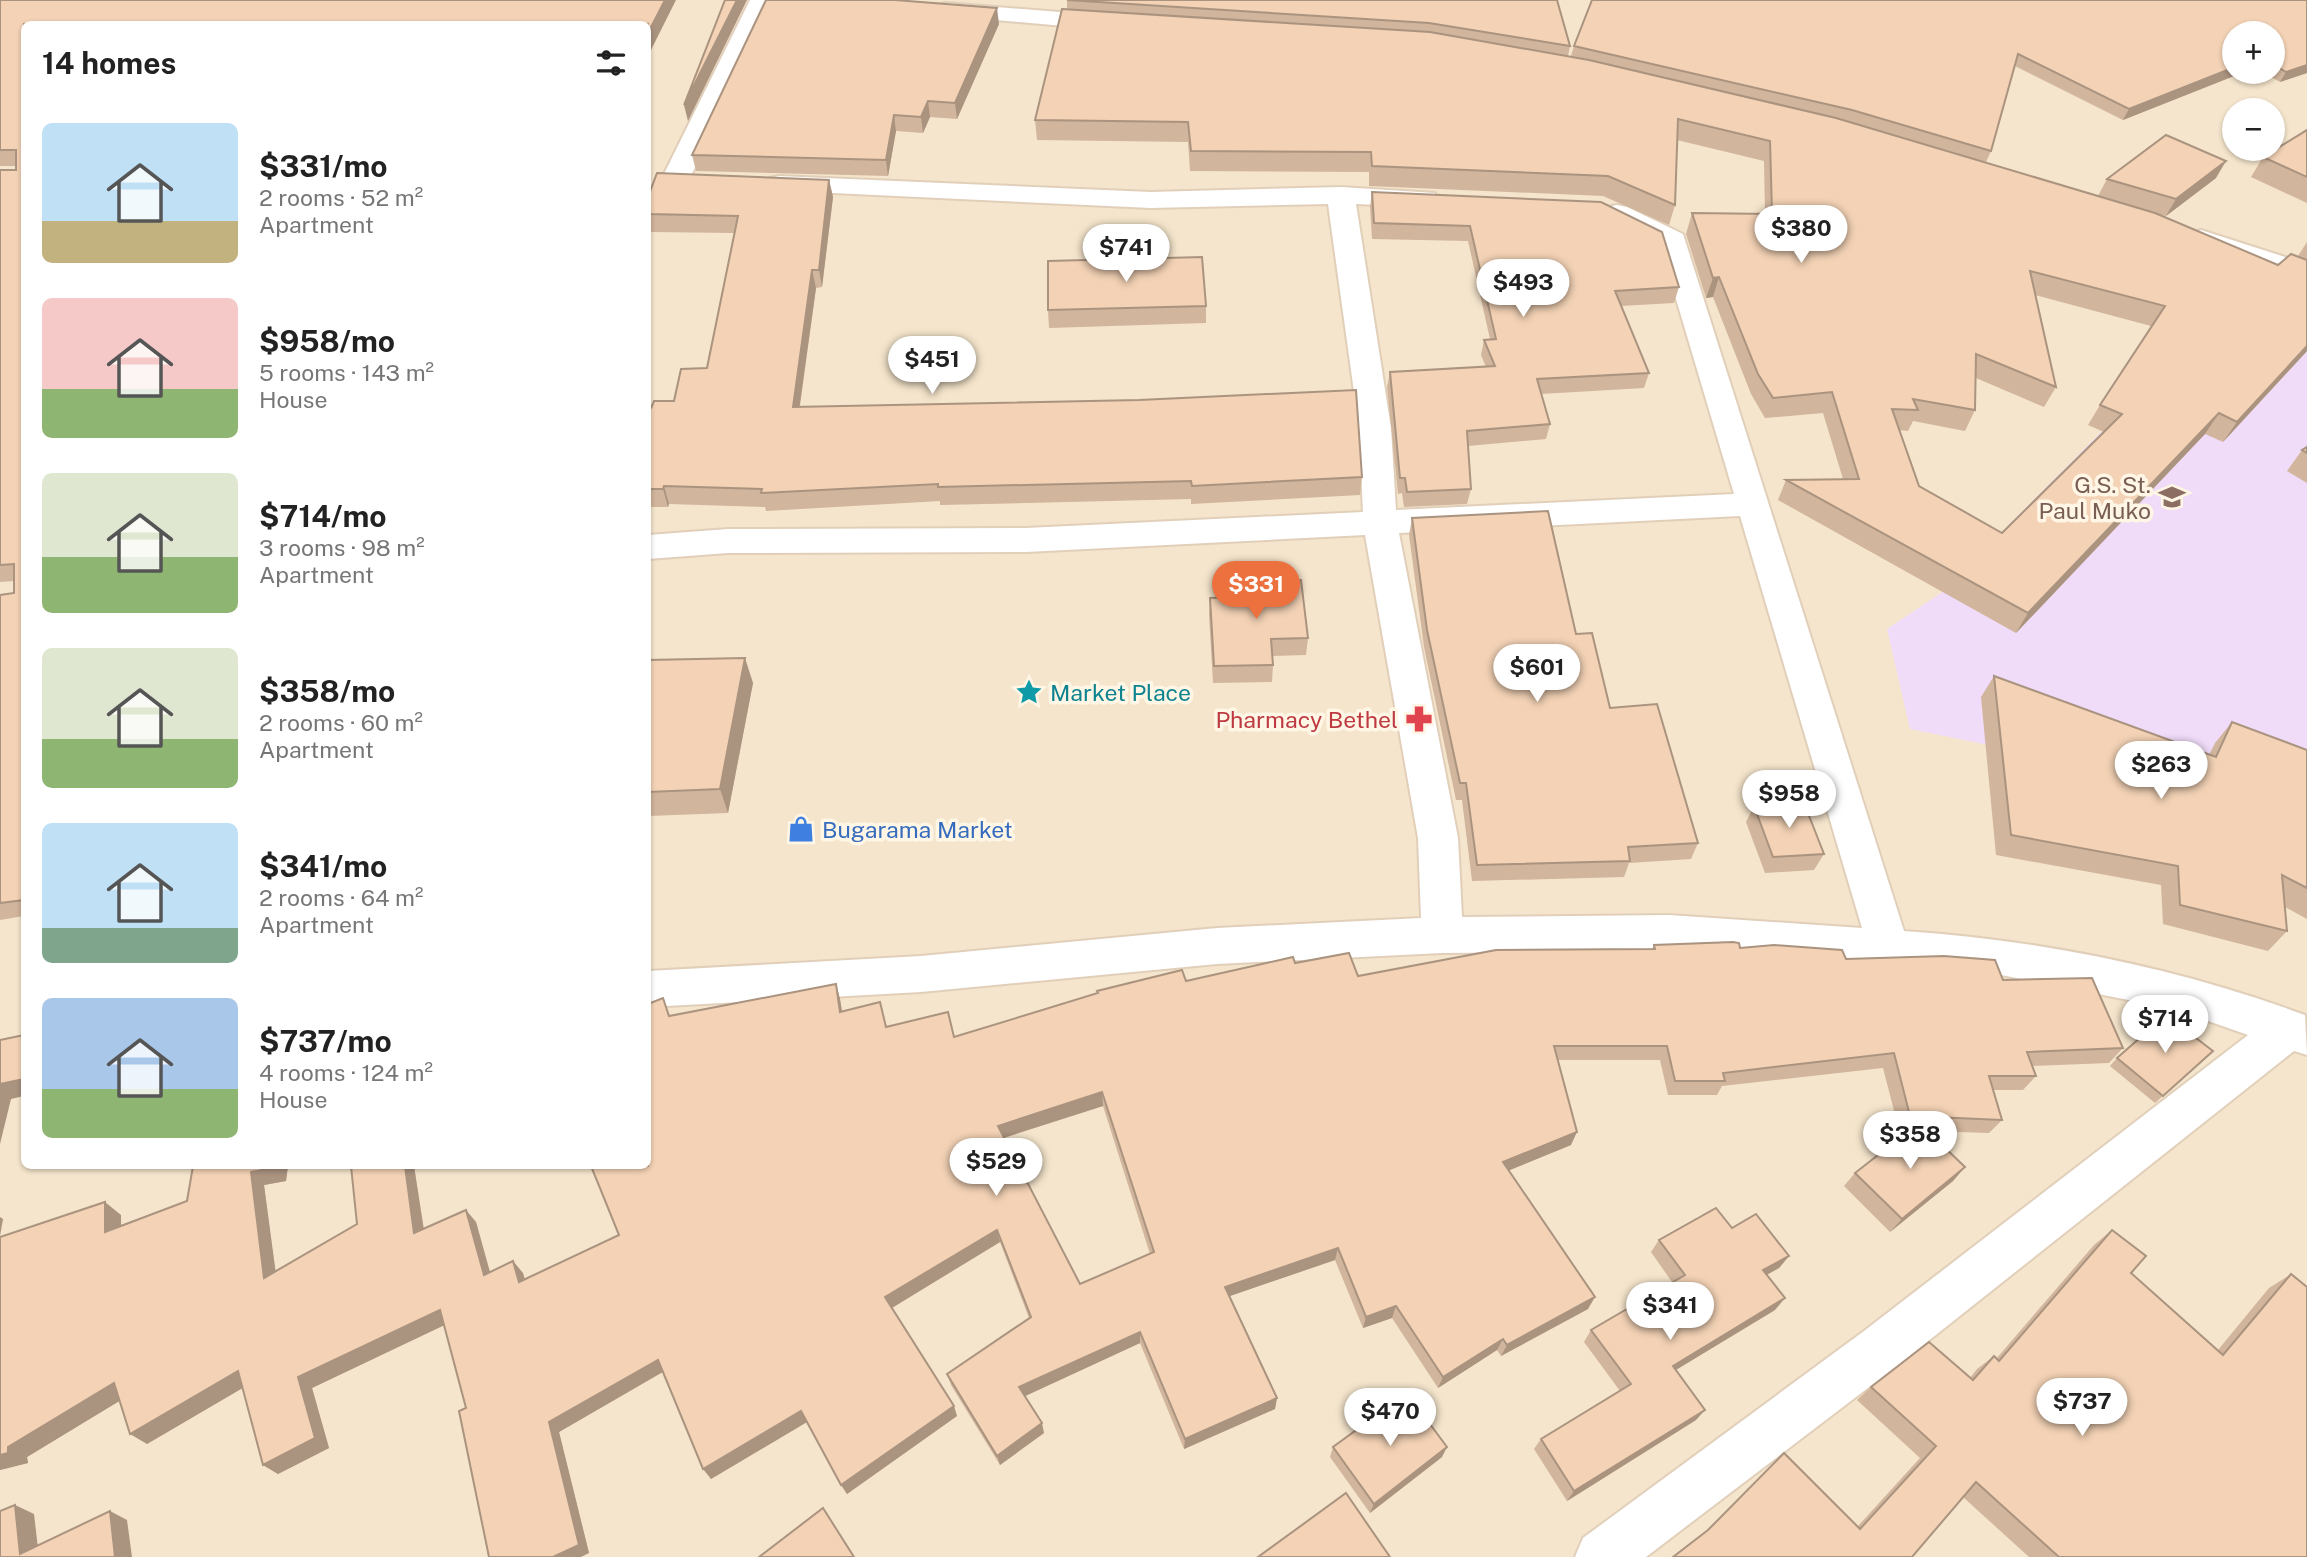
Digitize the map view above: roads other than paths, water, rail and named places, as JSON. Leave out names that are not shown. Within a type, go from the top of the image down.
[{"type":"street","points":[[651,179],[690,179],[762,0]]},
{"type":"street","points":[[925,8],[1136,24]]},
{"type":"street","points":[[758,183],[1151,200],[1341,195],[1449,200]]},
{"type":"street","points":[[1341,195],[1375,428],[1380,523],[1438,838],[1442,934]]},
{"type":"street","points":[[1591,206],[1603,207],[1673,240],[1888,947]]},
{"type":"street","points":[[2174,231],[2276,261],[2307,274]]},
{"type":"street","points":[[651,547],[727,541],[1026,540],[1753,504]]},
{"type":"street","points":[[651,989],[921,974],[1217,946],[1442,934],[1669,933],[1986,954],[2174,992],[2298,1032]]},
{"type":"street","points":[[1602,1557],[1881,1348],[2083,1186],[2298,1032]]},
{"type":"place","name":"G.S. St. Paul Muko","points":[[2172,497]]},
{"type":"place","name":"Market Place","points":[[1029,692]]},
{"type":"place","name":"Pharmacy Bethel","points":[[1419,719]]},
{"type":"place","name":"Bugarama Market","points":[[801,829]]}]
